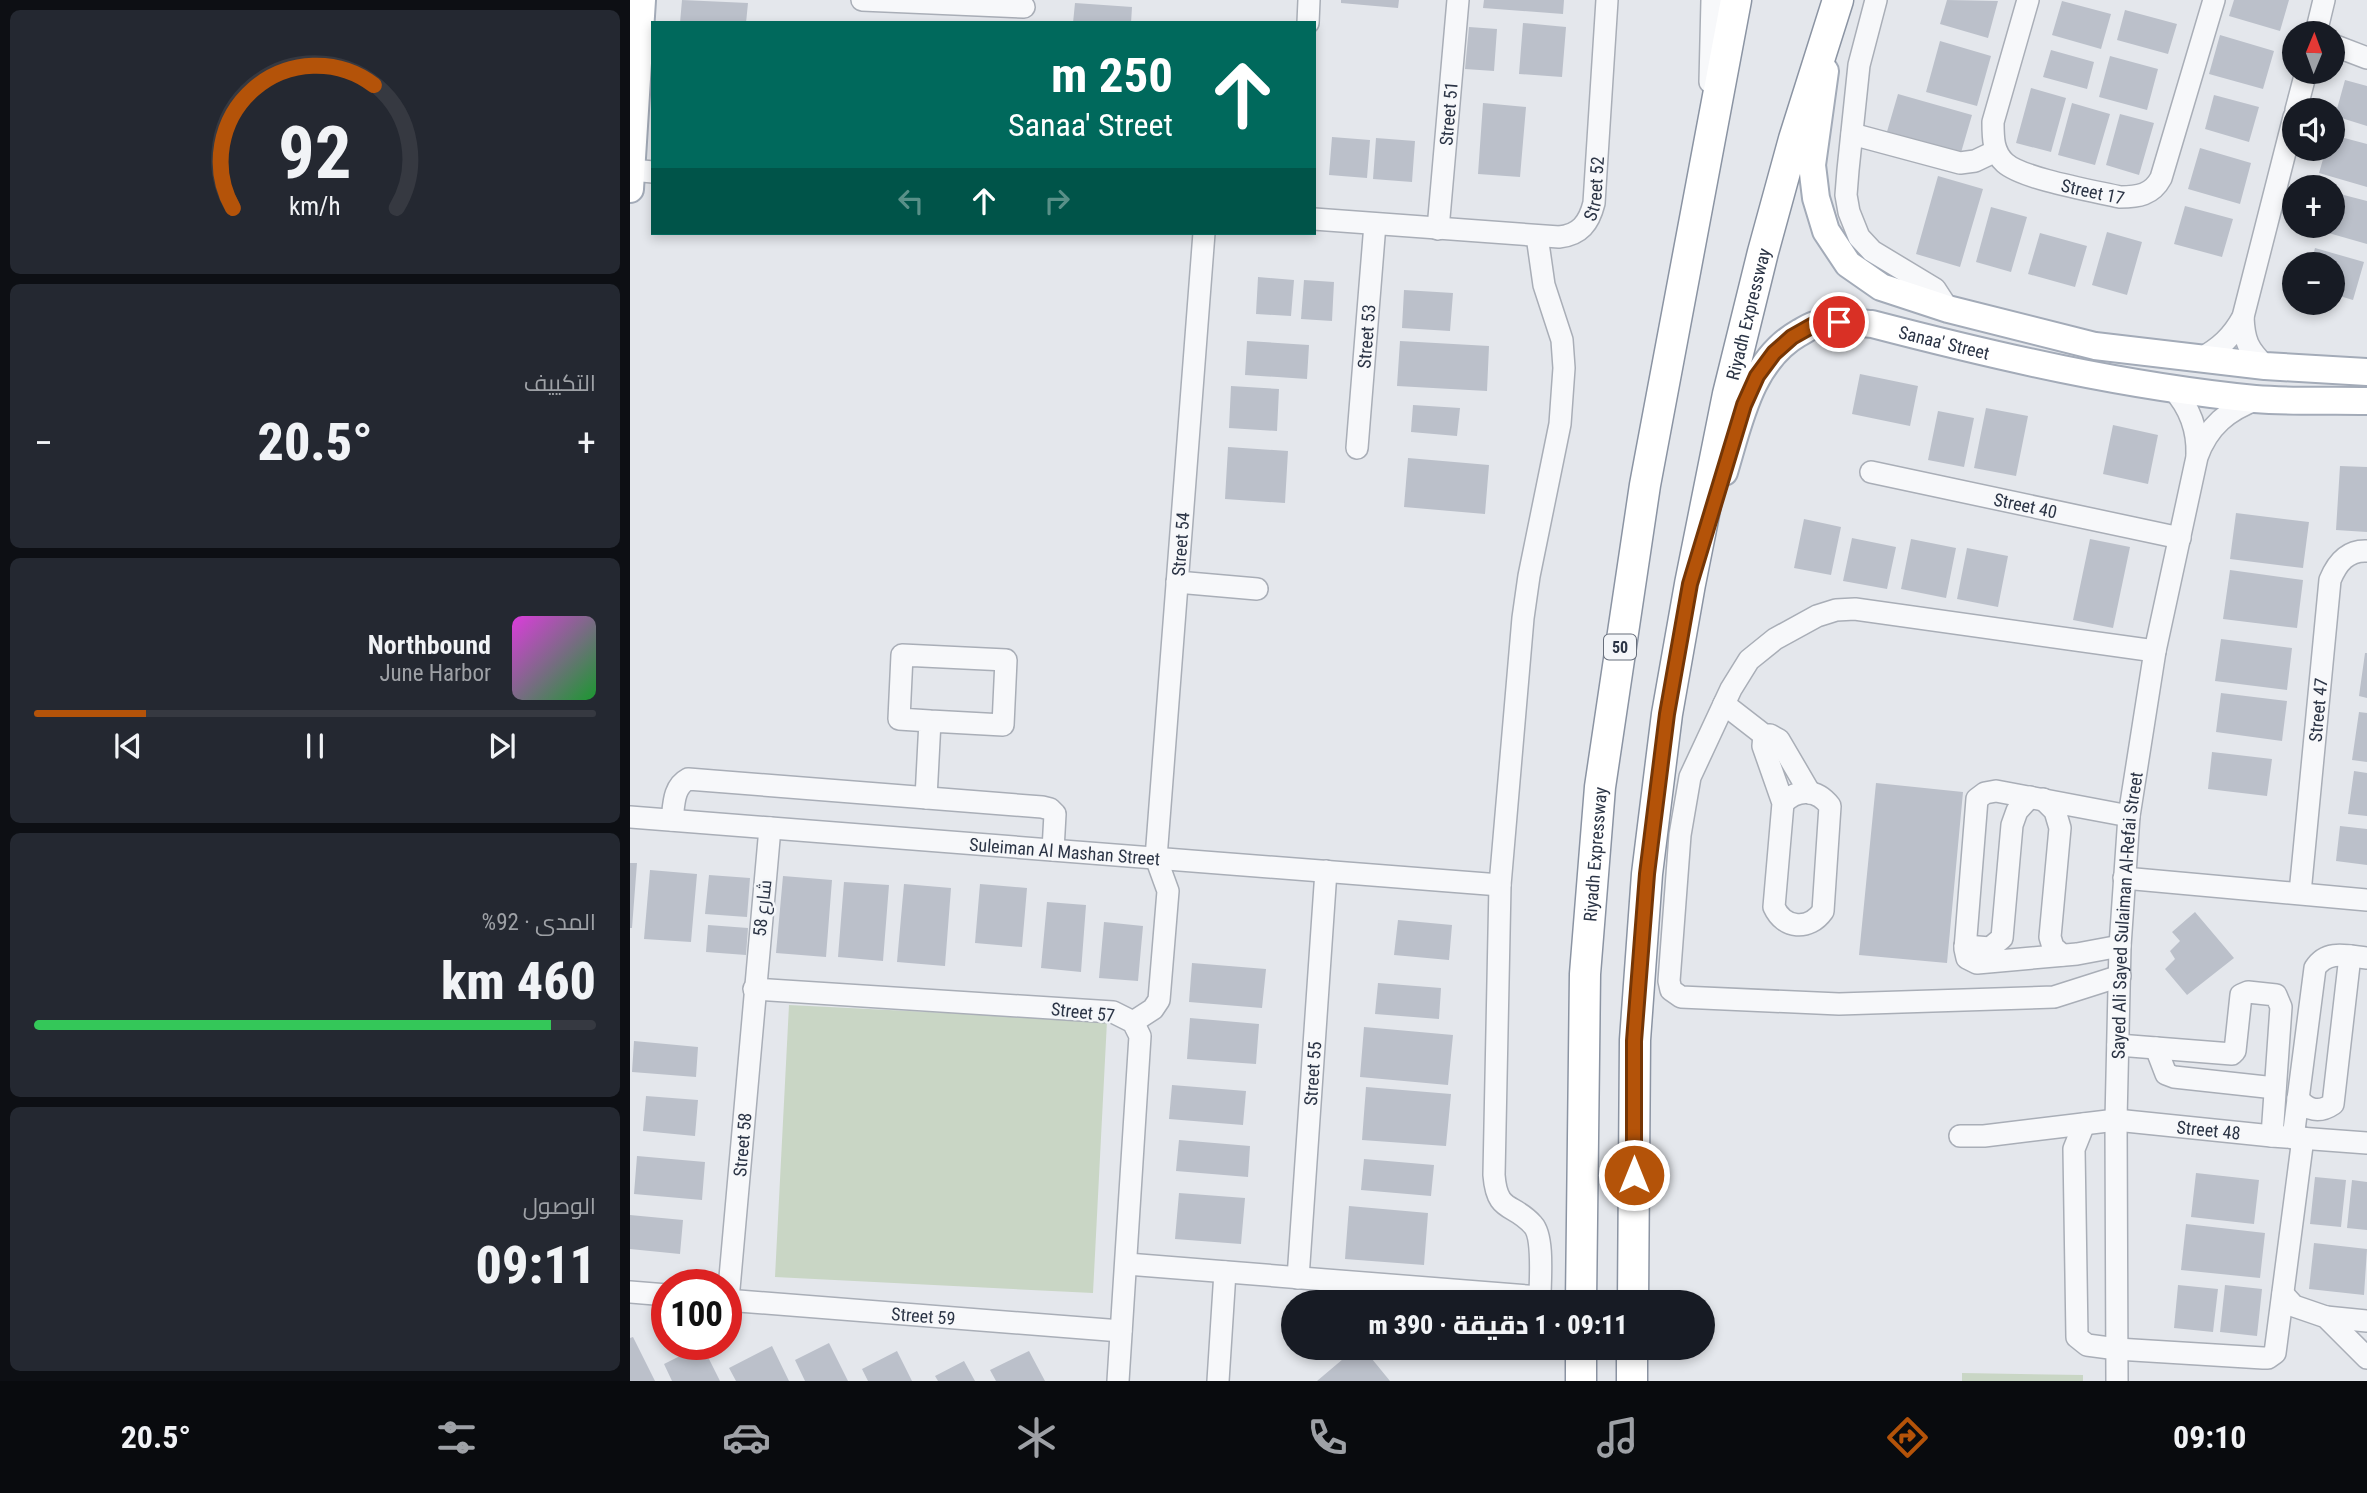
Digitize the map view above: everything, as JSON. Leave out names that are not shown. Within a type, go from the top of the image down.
[{"type":"highway","name":"Riyadh Expressway","points":[[1581,1290],[1585,974],[1600,787],[1645,485],[1736,0]]},
{"type":"highway","name":"Riyadh Expressway","points":[[1633,1290],[1634,1041],[1647,874],[1667,714],[1728,394],[1794,139],[1837,4]]},
{"type":"highway","points":[[1632,1360],[1632,1381]]},
{"type":"main road","points":[[638,177],[642,0]]},
{"type":"main road","name":"Sanaa' Street","points":[[1837,4],[1812,165],[1816,198],[1826,231],[1849,264],[1881,287],[1948,309],[2095,346],[2265,366],[2367,372]]},
{"type":"main road","points":[[1945,343],[1943,317],[1948,309]]},
{"type":"main road","name":"Sanaa' Street","points":[[1690,584],[1744,405],[1757,376],[1774,353],[1792,337],[1815,324],[1872,324],[2087,376],[2173,389],[2258,399],[2367,401]]},
{"type":"street","points":[[862,0],[1023,10]]},
{"type":"street","points":[[1308,21],[1309,0]]},
{"type":"street","name":"Street 51","points":[[1437,229],[1458,0]]},
{"type":"street","name":"Street 52","points":[[1316,219],[1537,236],[1559,237],[1577,233],[1592,213],[1594,203],[1607,0]]},
{"type":"street","points":[[1709,153],[1712,0]]},
{"type":"street","points":[[1876,0],[1859,65],[1846,195],[1852,224],[1859,237],[1888,262],[1935,289],[1948,309]]},
{"type":"street","points":[[1852,134],[1960,163],[1975,162],[1996,152],[1993,122],[2028,0]]},
{"type":"street","name":"Street 17","points":[[1996,152],[2006,164],[2021,172],[2120,197],[2148,194],[2161,178],[2214,0]]},
{"type":"street","points":[[2319,21],[2324,0]]},
{"type":"street","points":[[2345,50],[2367,58]]},
{"type":"street","points":[[2200,359],[2218,349],[2233,335],[2243,317],[2283,161]]},
{"type":"street","name":"Street 53","points":[[1357,448],[1375,224]]},
{"type":"street","name":"Street 54","points":[[1156,858],[1204,235]]},
{"type":"street","points":[[1127,1264],[1540,1297],[1539,1238],[1534,1226],[1500,1200],[1495,1192],[1500,885],[1529,576],[1560,424],[1564,368],[1562,341],[1544,285],[1537,236]]},
{"type":"street","points":[[2243,317],[2244,336],[2251,353],[2265,366]]},
{"type":"street","name":"Sayed Ali Sayed Sulaiman Al-Refai Street","points":[[2173,389],[2189,410],[2194,423],[2197,457]]},
{"type":"street","name":"Sayed Ali Sayed Sulaiman Al-Refai Street","points":[[2117,1381],[2116,1120],[2120,946],[2129,816],[2155,651],[2197,457],[2208,433],[2216,423],[2232,410],[2258,399]]},
{"type":"street","name":"Street 40","points":[[1871,472],[2180,538]]},
{"type":"street","name":"Street 47","points":[[2300,893],[2330,580],[2339,563],[2347,556],[2356,550],[2367,551]]},
{"type":"street","points":[[1177,582],[1257,589]]},
{"type":"street","points":[[2120,976],[2054,997],[1839,1004],[1681,997],[1671,990],[1668,981],[1680,835],[1690,777],[1724,704],[1749,660],[1774,639],[1817,616],[1836,610],[1855,610],[2155,651]]},
{"type":"street","points":[[902,655],[1006,660],[1003,725],[930,721],[899,719],[902,655]]},
{"type":"street","points":[[1724,704],[1764,735],[1779,740],[1810,793]]},
{"type":"street","points":[[926,798],[930,721]]},
{"type":"street","points":[[1764,735],[1763,746],[1783,803],[1774,907],[1787,923],[1801,926],[1814,921],[1823,911],[1830,806],[1821,797],[1810,793],[1795,794],[1783,803]]},
{"type":"street","points":[[672,820],[677,788],[681,782],[688,779],[1050,809],[1055,814],[1053,850]]},
{"type":"street","points":[[2056,948],[1977,963],[1967,958],[1965,946],[1977,799],[1985,793],[1996,791],[2129,816]]},
{"type":"street","points":[[1965,946],[1990,948],[2002,938],[2012,825],[2017,811],[2036,798]]},
{"type":"street","points":[[2036,798],[2055,811],[2060,828],[2056,948]]},
{"type":"street","name":"Suleiman Al Mashan Street","points":[[630,817],[1500,885]]},
{"type":"street","name":"شارع 58","points":[[754,989],[770,828]]},
{"type":"street","points":[[1133,1022],[1153,1009],[1158,1000],[1168,891],[1156,858]]},
{"type":"street","name":"Street 55","points":[[1298,1278],[1326,872]]},
{"type":"street","points":[[2124,878],[2367,900]]},
{"type":"street","points":[[2002,938],[2025,946],[2120,946]]},
{"type":"street","points":[[2084,1124],[2074,1149],[2077,1338],[2087,1345],[2117,1349],[2268,1358],[2275,1353],[2283,1294],[2298,1138],[2298,1098],[2315,968],[2328,956],[2358,957],[2333,1104],[2323,1109],[2311,1109],[2298,1098]]},
{"type":"street","name":"Street 57","points":[[754,989],[1112,1012],[1133,1022],[1140,1036],[1118,1381]]},
{"type":"street","name":"Street 58","points":[[730,1269],[754,989]]},
{"type":"street","points":[[2118,1045],[2232,1054],[2235,1051],[2241,995],[2248,992],[2276,995],[2281,1007],[2272,1136]]},
{"type":"street","points":[[2156,1048],[2166,1074],[2174,1077],[2275,1088]]},
{"type":"street","name":"Street 48","points":[[1960,1136],[1984,1136],[2116,1120],[2367,1143]]},
{"type":"street","points":[[2046,1128],[2074,1149]]},
{"type":"street","points":[[1218,1381],[1225,1272]]},
{"type":"street","points":[[630,1292],[651,1294]]},
{"type":"street","points":[[2283,1294],[2294,1306],[2326,1317],[2367,1321]]},
{"type":"street","name":"Street 59","points":[[742,1301],[1121,1331]]},
{"type":"street","points":[[2326,1317],[2367,1358]]},
{"type":"green space","points":[[789,1005],[1107,1021],[1093,1293],[775,1277]]},
{"type":"green space","points":[[1962,1373],[2083,1375],[2083,1381],[1962,1381]]},
{"type":"building","points":[[682,0],[748,3],[746,21],[680,21]]},
{"type":"building","points":[[1341,0],[1399,0],[1398,8],[1341,3]]},
{"type":"building","points":[[1484,0],[1564,0],[1563,14],[1483,8]]},
{"type":"building","points":[[1947,0],[1998,1],[1988,38],[1940,24]]},
{"type":"building","points":[[2234,0],[2289,0],[2280,31],[2229,16]]},
{"type":"building","points":[[2062,1],[2111,14],[2101,49],[2052,35]]},
{"type":"building","points":[[1075,3],[1132,7],[1131,21],[1073,21]]},
{"type":"building","points":[[2125,10],[2177,24],[2168,54],[2117,40]]},
{"type":"building","points":[[1523,23],[1566,27],[1562,77],[1519,74]]},
{"type":"building","points":[[1469,27],[1497,29],[1494,71],[1465,69]]},
{"type":"building","points":[[2220,35],[2274,51],[2263,89],[2209,74]]},
{"type":"building","points":[[1940,41],[1991,56],[1977,106],[1926,92]]},
{"type":"building","points":[[2051,50],[2094,62],[2087,89],[2043,77]]},
{"type":"building","points":[[2110,56],[2158,69],[2147,110],[2099,97]]},
{"type":"building","points":[[2345,80],[2367,86],[2367,126],[2345,119],[2345,98],[2340,98]]},
{"type":"building","points":[[2031,88],[2066,98],[2051,152],[2016,143]]},
{"type":"building","points":[[1898,94],[1972,115],[1960,156],[1886,135]]},
{"type":"building","points":[[2214,95],[2259,107],[2249,142],[2205,129]]},
{"type":"building","points":[[1483,103],[1526,107],[1520,177],[1478,174]]},
{"type":"building","points":[[2072,103],[2110,114],[2095,165],[2058,155]]},
{"type":"building","points":[[2120,114],[2154,123],[2139,175],[2106,165]]},
{"type":"building","points":[[1332,137],[1370,140],[1367,178],[1329,175]]},
{"type":"building","points":[[1376,138],[1415,141],[1412,182],[1373,179]]},
{"type":"building","points":[[2345,138],[2367,144],[2367,187],[2345,181],[2345,175],[2319,173],[2322,161],[2345,161]]},
{"type":"building","points":[[2200,148],[2251,163],[2240,204],[2188,189]]},
{"type":"building","points":[[1938,176],[1983,189],[1960,267],[1916,254]]},
{"type":"building","points":[[2345,195],[2367,201],[2367,244],[2345,238]]},
{"type":"building","points":[[2185,206],[2233,219],[2222,257],[2174,244]]},
{"type":"building","points":[[1991,207],[2027,217],[2011,272],[1976,262]]},
{"type":"building","points":[[2107,232],[2142,242],[2127,295],[2092,285]]},
{"type":"building","points":[[2040,233],[2087,246],[2075,287],[2028,274]]},
{"type":"building","points":[[2345,257],[2364,262],[2353,300],[2345,298]]},
{"type":"building","points":[[1258,277],[1294,280],[1291,316],[1256,314]]},
{"type":"building","points":[[1304,280],[1334,282],[1332,321],[1301,319]]},
{"type":"building","points":[[1404,290],[1453,293],[1450,331],[1402,328]]},
{"type":"building","points":[[1247,341],[1309,345],[1307,379],[1245,375]]},
{"type":"building","points":[[1400,341],[1489,346],[1487,391],[1397,386]]},
{"type":"building","points":[[1860,374],[1918,386],[1910,426],[1852,414]]},
{"type":"building","points":[[1231,386],[1279,389],[1277,431],[1229,428]]},
{"type":"building","points":[[1413,405],[1460,408],[1457,436],[1411,432]]},
{"type":"building","points":[[1986,408],[2028,416],[2016,476],[1974,468]]},
{"type":"building","points":[[1938,411],[1974,418],[1964,467],[1928,460]]},
{"type":"building","points":[[2113,425],[2158,435],[2148,484],[2103,474]]},
{"type":"building","points":[[1228,447],[1288,451],[1285,503],[1225,499]]},
{"type":"building","points":[[1408,458],[1489,465],[1485,514],[1404,507]]},
{"type":"building","points":[[2340,466],[2367,467],[2367,532],[2336,530]]},
{"type":"building","points":[[2236,513],[2309,522],[2303,568],[2230,559]]},
{"type":"building","points":[[1804,519],[1841,527],[1831,575],[1794,568]]},
{"type":"building","points":[[1852,538],[1896,547],[1887,589],[1843,581]]},
{"type":"building","points":[[1911,539],[1956,548],[1946,598],[1901,589]]},
{"type":"building","points":[[2090,539],[2130,547],[2113,628],[2073,620]]},
{"type":"building","points":[[1967,548],[2008,556],[1998,607],[1957,599]]},
{"type":"building","points":[[2230,570],[2303,580],[2297,628],[2223,619]]},
{"type":"building","points":[[2221,639],[2292,648],[2287,690],[2215,681]]},
{"type":"building","points":[[2367,653],[2367,698],[2359,696]]},
{"type":"building","points":[[2221,693],[2287,701],[2282,741],[2216,732]]},
{"type":"building","points":[[2359,712],[2367,713],[2367,762],[2352,760]]},
{"type":"building","points":[[2212,752],[2272,759],[2267,796],[2208,789]]},
{"type":"building","points":[[2354,771],[2367,773],[2367,816],[2348,814]]},
{"type":"building","points":[[1876,783],[1963,792],[1947,963],[1859,955]]},
{"type":"building","points":[[2340,826],[2367,829],[2367,865],[2336,861]]},
{"type":"building","points":[[630,863],[637,863],[632,928],[630,928]]},
{"type":"building","points":[[650,870],[697,874],[691,942],[644,939]]},
{"type":"building","points":[[709,875],[750,878],[747,917],[705,914]]},
{"type":"building","points":[[783,876],[832,880],[826,957],[776,953]]},
{"type":"building","points":[[844,882],[889,885],[883,961],[838,957]]},
{"type":"building","points":[[904,884],[951,888],[945,966],[897,962]]},
{"type":"building","points":[[980,884],[1027,888],[1022,947],[975,943]]},
{"type":"building","points":[[1047,902],[1086,905],[1081,972],[1041,968]]},
{"type":"building","points":[[2195,912],[2234,958],[2187,995],[2165,969],[2175,959],[2170,951],[2180,941],[2172,932]]},
{"type":"building","points":[[1398,920],[1452,925],[1449,960],[1394,955]]},
{"type":"building","points":[[1104,922],[1143,926],[1138,981],[1099,978]]},
{"type":"building","points":[[708,925],[748,928],[746,955],[706,952]]},
{"type":"building","points":[[1192,963],[1266,969],[1262,1008],[1189,1002]]},
{"type":"building","points":[[1378,983],[1441,988],[1439,1019],[1375,1014]]},
{"type":"building","points":[[1190,1018],[1259,1024],[1256,1064],[1187,1059]]},
{"type":"building","points":[[1364,1027],[1453,1035],[1448,1085],[1360,1077]]},
{"type":"building","points":[[634,1041],[698,1047],[696,1077],[632,1072]]},
{"type":"building","points":[[1172,1085],[1246,1091],[1243,1125],[1169,1119]]},
{"type":"building","points":[[1366,1087],[1451,1094],[1446,1146],[1362,1140]]},
{"type":"building","points":[[646,1096],[698,1100],[695,1136],[643,1131]]},
{"type":"building","points":[[1179,1140],[1250,1146],[1248,1177],[1176,1171]]},
{"type":"building","points":[[637,1156],[705,1162],[702,1200],[634,1194]]},
{"type":"building","points":[[1364,1159],[1434,1165],[1431,1196],[1361,1190]]},
{"type":"building","points":[[2196,1173],[2259,1180],[2254,1224],[2191,1217]]},
{"type":"building","points":[[2315,1177],[2346,1180],[2341,1227],[2310,1224]]},
{"type":"building","points":[[2352,1180],[2367,1182],[2367,1230],[2347,1228]]},
{"type":"building","points":[[1179,1193],[1245,1198],[1241,1244],[1175,1239]]},
{"type":"building","points":[[1349,1206],[1428,1213],[1424,1265],[1345,1259]]},
{"type":"building","points":[[630,1215],[683,1220],[680,1254],[630,1249]]},
{"type":"building","points":[[2186,1224],[2265,1233],[2260,1278],[2181,1270]]},
{"type":"building","points":[[2314,1243],[2367,1249],[2364,1295],[2309,1289]]},
{"type":"building","points":[[2178,1285],[2218,1289],[2213,1332],[2174,1328]]},
{"type":"building","points":[[2225,1285],[2262,1289],[2257,1336],[2220,1332]]},
{"type":"building","points":[[633,1337],[655,1381],[630,1381],[630,1338]]},
{"type":"building","points":[[829,1343],[848,1381],[805,1381],[795,1360]]},
{"type":"building","points":[[772,1346],[789,1381],[736,1381],[729,1368]]},
{"type":"building","points":[[897,1351],[912,1381],[868,1381],[862,1369]]},
{"type":"building","points":[[1029,1351],[1045,1381],[996,1381],[990,1370]]},
{"type":"building","points":[[672,1360],[710,1360],[720,1381],[672,1381],[664,1364]]},
{"type":"building","points":[[1342,1360],[1373,1360],[1390,1381],[1317,1381]]},
{"type":"building","points":[[964,1361],[975,1381],[938,1381],[935,1376]]},
{"type":"route","points":[[1634,1175],[1634,1041],[1647,874],[1667,714],[1690,584],[1744,405],[1757,376],[1774,353],[1792,337],[1815,324],[1839,322]]}]
